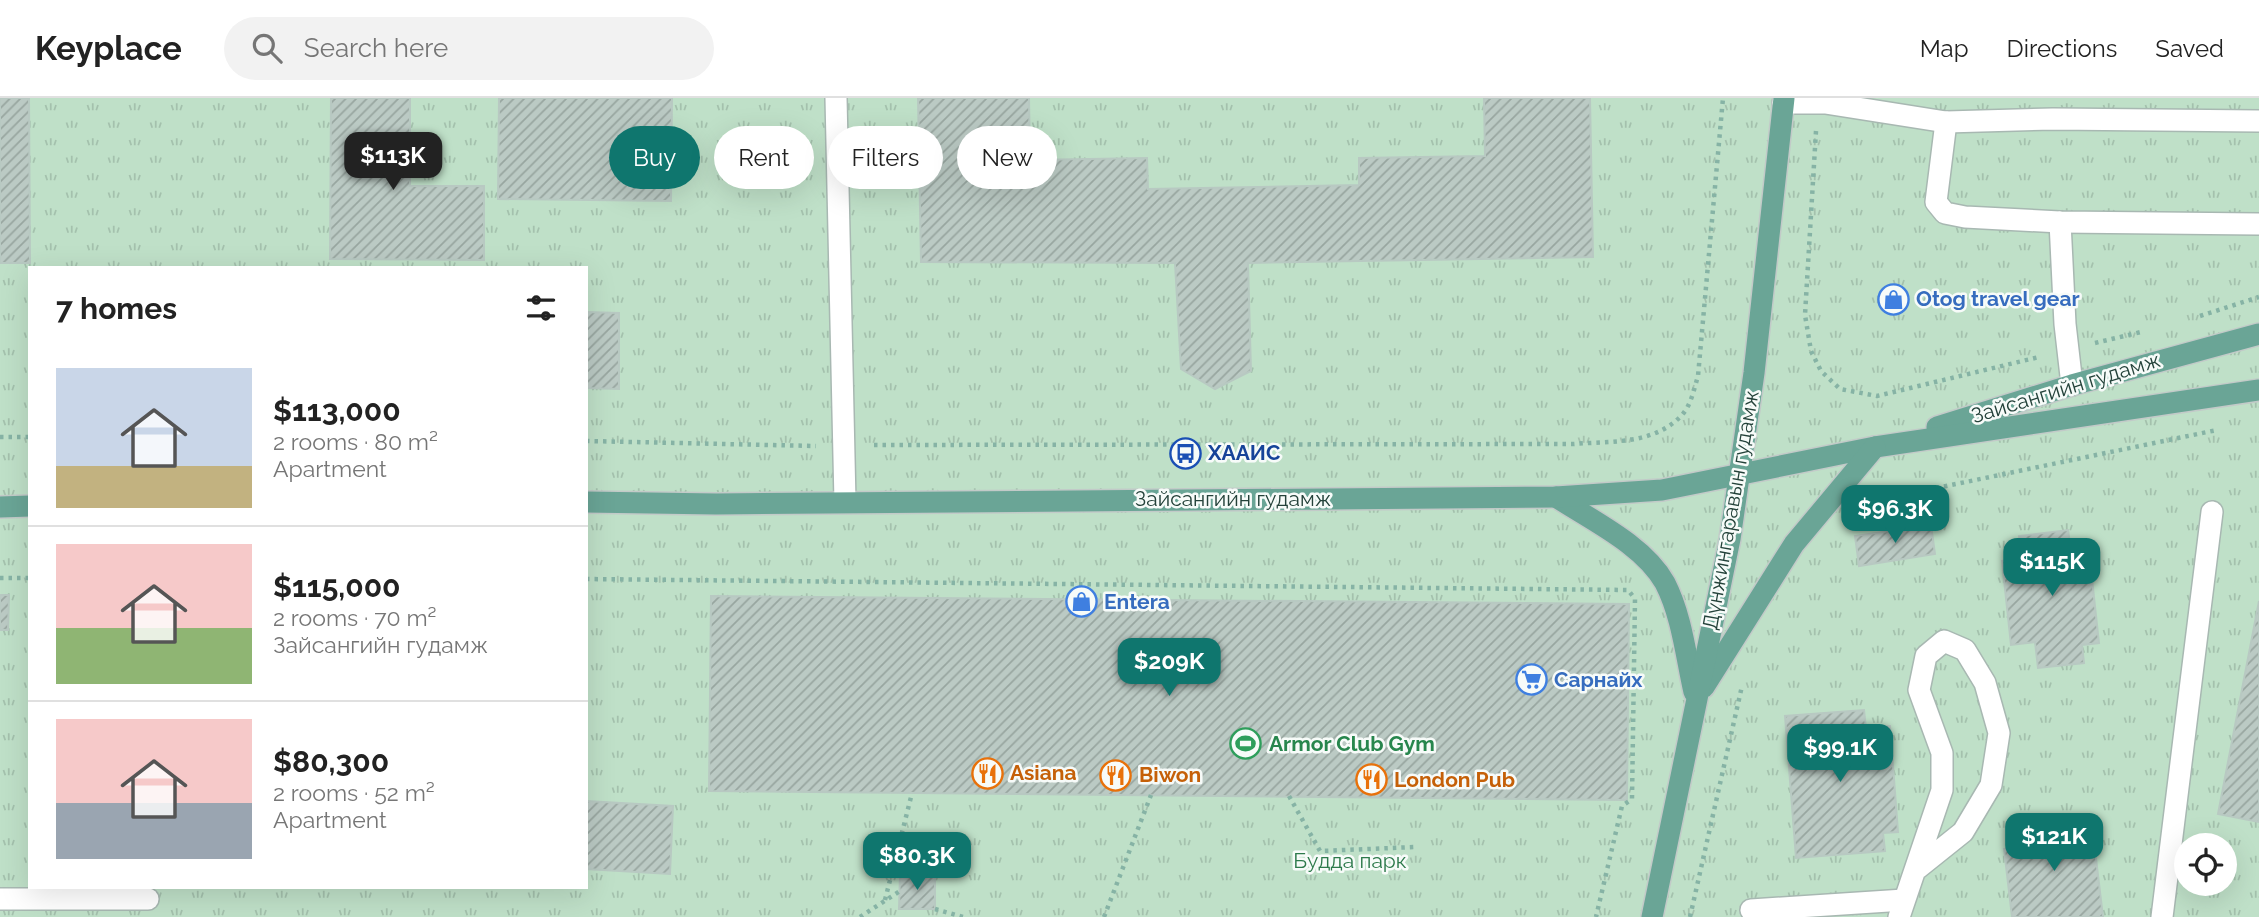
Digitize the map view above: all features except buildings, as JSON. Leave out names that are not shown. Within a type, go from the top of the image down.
[{"type":"main road","name":"Дүнжингаравын гудамж","points":[[1652,917],[1740,473],[1784,100]]},
{"type":"main road","name":"Зайсангийн гудамж","points":[[1875,447],[2072,385],[2259,334]]},
{"type":"main road","name":"Зайсангийн гудамж","points":[[588,502],[1556,497],[1662,490],[1875,447],[2259,390]]},
{"type":"main road","points":[[1696,701],[1794,544],[1875,447]]},
{"type":"main road","points":[[1556,497],[1631,547],[1664,582],[1677,618],[1696,701]]},
{"type":"main road","points":[[0,507],[28,506]]},
{"type":"street","points":[[836,98],[845,502]]},
{"type":"street","points":[[1784,100],[1945,122],[2053,119],[2259,121]]},
{"type":"street","points":[[1945,122],[1936,202],[1945,213],[1965,217],[2060,222],[2259,224]]},
{"type":"street","points":[[2060,222],[2072,385]]},
{"type":"street","points":[[2162,917],[2212,512]]},
{"type":"street","points":[[1751,910],[1902,909],[1918,868],[1942,790],[1942,753],[1919,690],[1926,656],[1944,641],[1965,650],[1985,683],[1999,733],[1991,785],[1963,832],[1918,868]]},
{"type":"street","points":[[0,899],[148,899]]},
{"type":"path","points":[[588,441],[716,442],[748,446],[1573,444],[1642,440],[1681,416],[1691,400],[1698,376],[1723,98]]},
{"type":"path","points":[[1816,103],[1805,315],[1811,351],[1821,371],[1840,389],[1877,396],[2143,331]]},
{"type":"path","points":[[2193,318],[2259,297]]},
{"type":"path","points":[[1866,502],[2219,429]]},
{"type":"path","points":[[0,437],[28,437]]},
{"type":"path","points":[[0,578],[28,578]]},
{"type":"path","points":[[588,579],[1628,590],[1635,599],[1632,799],[1622,806],[1596,917]]},
{"type":"path","points":[[1690,917],[1741,688],[1748,676]]},
{"type":"path","points":[[885,900],[912,793]]},
{"type":"path","points":[[1104,917],[1151,795]]},
{"type":"path","points":[[1289,796],[1320,851],[1416,847]]},
{"type":"path","points":[[860,917],[900,891]]},
{"type":"path","points":[[935,909],[963,917]]},
{"type":"green space","name":"Будда парк","points":[[0,98],[2259,98],[2259,917],[0,917]]},
{"type":"place","name":"Otog travel gear","points":[[1893,299]]},
{"type":"place","name":"ХААИС","points":[[1185,453]]},
{"type":"place","name":"Entera","points":[[1081,602]]},
{"type":"place","name":"Сарнайх","points":[[1531,680]]},
{"type":"place","name":"Armor Club Gym","points":[[1246,744]]},
{"type":"place","name":"Asiana","points":[[987,773]]},
{"type":"place","name":"Biwon","points":[[1116,775]]},
{"type":"place","name":"London Pub","points":[[1371,780]]}]
